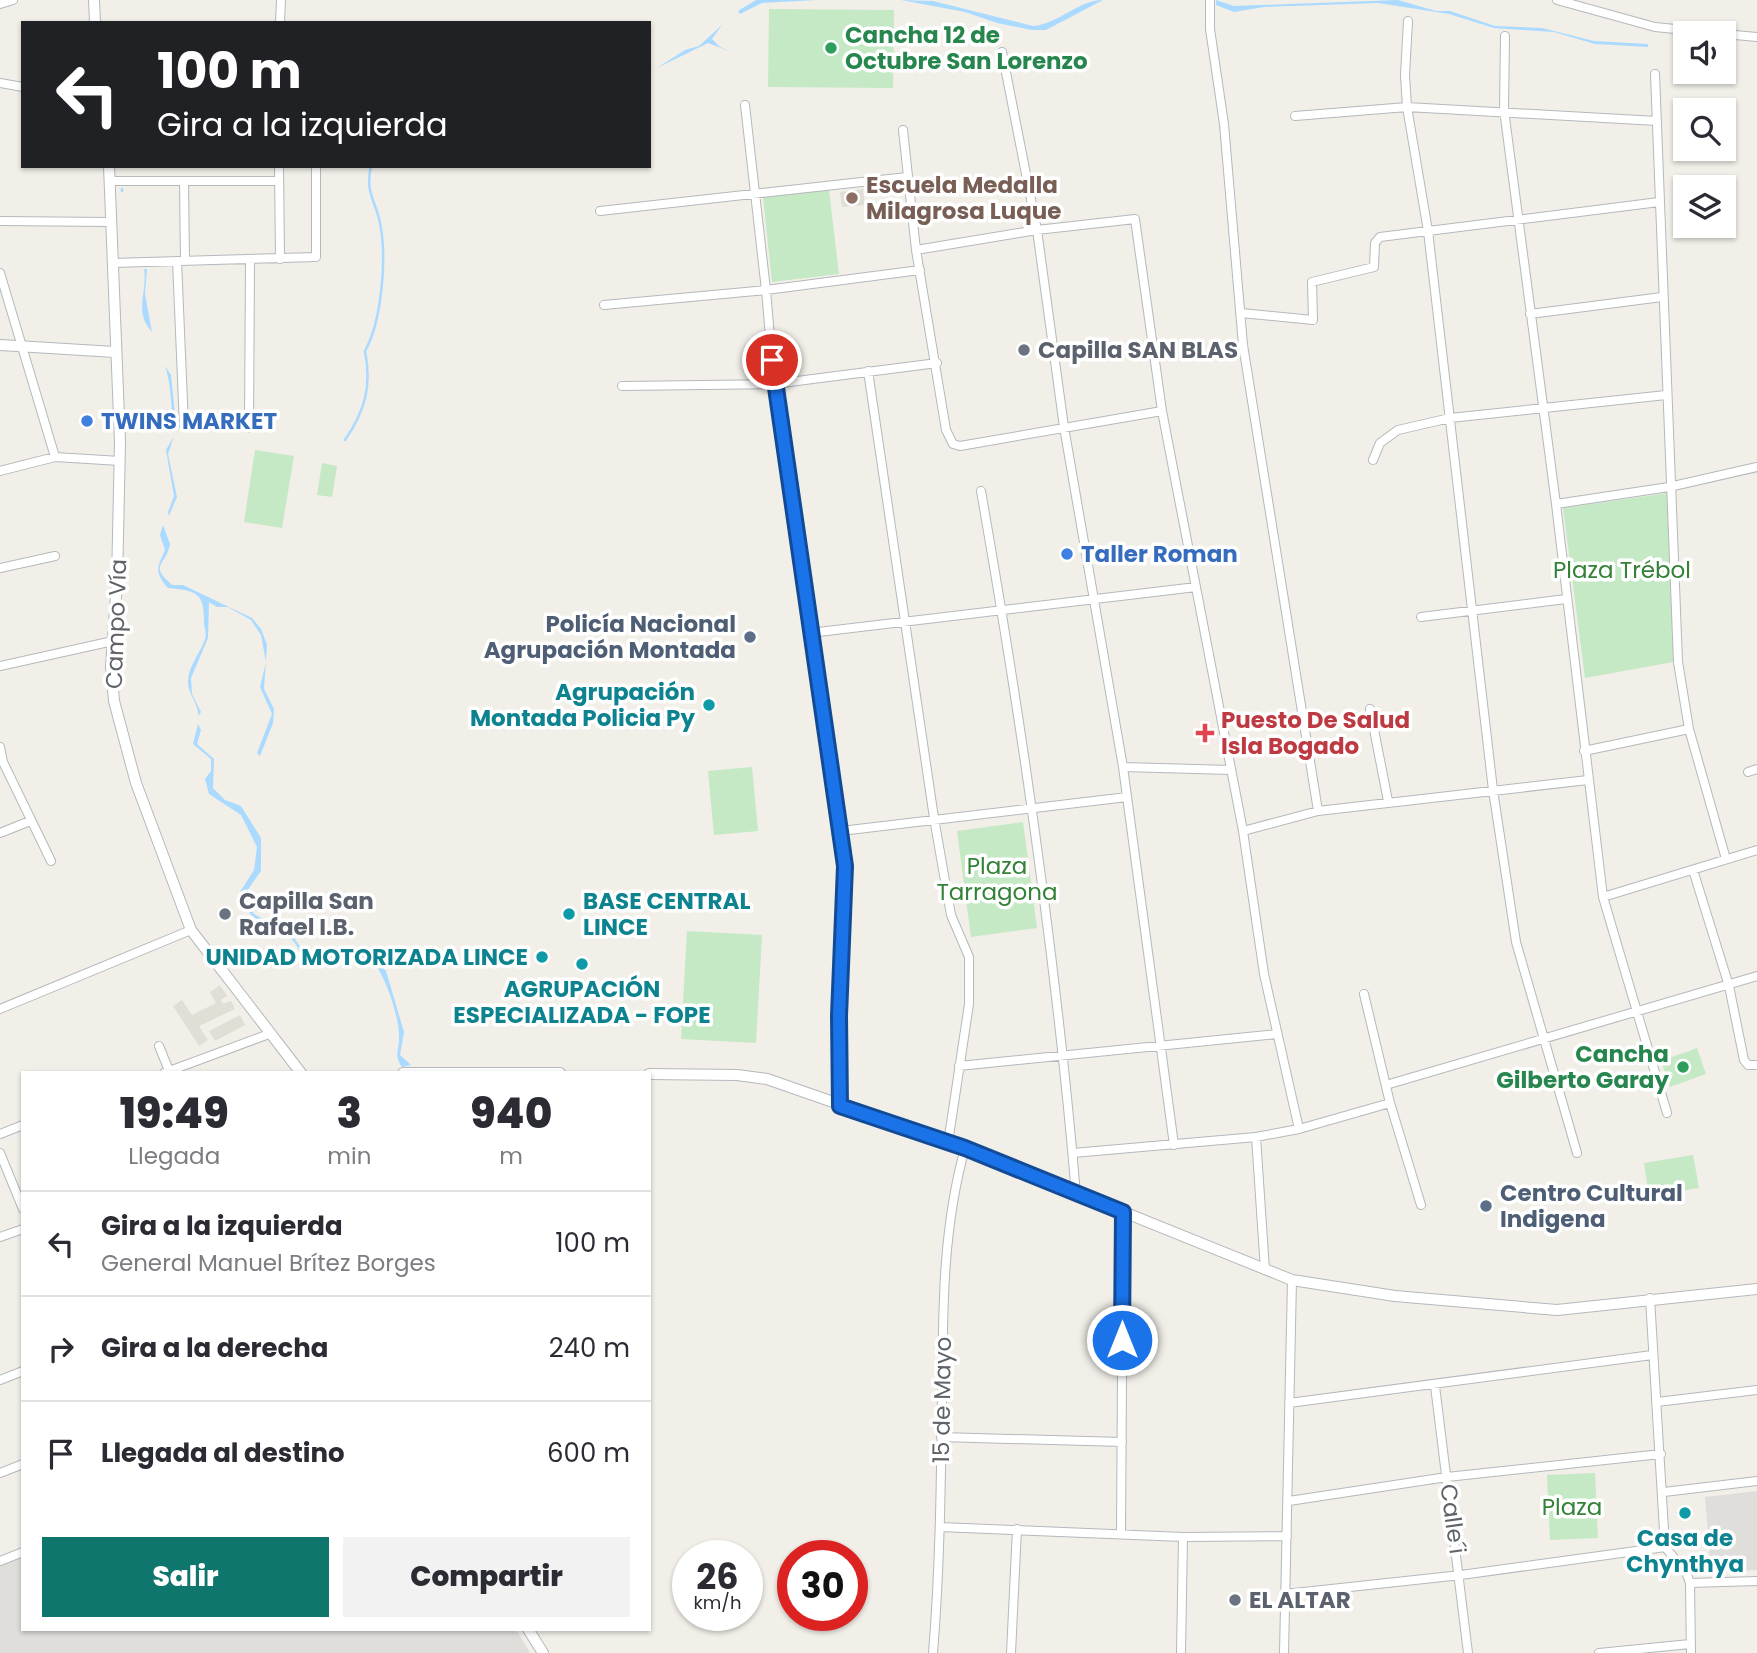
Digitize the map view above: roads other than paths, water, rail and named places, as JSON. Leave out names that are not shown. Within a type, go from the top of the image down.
[{"type":"street","points":[[0,4],[13,0]]},
{"type":"street","points":[[94,0],[95,21]]},
{"type":"street","points":[[279,21],[281,0]]},
{"type":"street","points":[[1210,0],[1211,44],[1224,124],[1243,345],[1318,810]]},
{"type":"street","points":[[1557,0],[1655,27],[1673,29]]},
{"type":"street","points":[[1408,21],[1405,75],[1408,107],[1428,231],[1493,790],[1516,942],[1577,1153]]},
{"type":"street","points":[[1736,35],[1757,37]]},
{"type":"street","points":[[1505,36],[1504,110],[1604,897],[1667,1113]]},
{"type":"street","points":[[1002,52],[1037,230],[1064,427],[1122,767],[1174,1145]]},
{"type":"street","points":[[1655,74],[1669,487],[1678,662],[1689,729],[1726,859]]},
{"type":"street","points":[[0,83],[21,87]]},
{"type":"street","points":[[745,105],[774,384],[845,866],[839,1016],[840,1106]]},
{"type":"street","points":[[1295,116],[1408,107],[1504,110],[1657,121]]},
{"type":"street","points":[[902,130],[916,250],[937,363],[946,430],[953,444],[960,446],[1163,411]]},
{"type":"street","name":"Campo Vía","points":[[108,168],[120,461],[111,678],[114,701],[139,792],[191,930],[299,1071]]},
{"type":"street","points":[[279,168],[280,258]]},
{"type":"street","points":[[112,264],[316,257],[316,168]]},
{"type":"street","points":[[600,211],[906,177]]},
{"type":"street","points":[[109,181],[279,181]]},
{"type":"street","points":[[184,181],[181,261],[184,426]]},
{"type":"street","points":[[1241,313],[1313,320],[1312,282],[1374,267],[1375,243],[1380,237],[1659,202]]},
{"type":"street","points":[[916,250],[1037,230],[1135,219],[1163,411],[1243,831],[1276,1034],[1299,1129]]},
{"type":"street","points":[[0,221],[110,222]]},
{"type":"street","points":[[249,428],[250,260]]},
{"type":"street","points":[[604,306],[766,290],[920,270]]},
{"type":"street","points":[[0,273],[55,457]]},
{"type":"street","points":[[1530,314],[1662,297]]},
{"type":"street","points":[[0,345],[115,352]]},
{"type":"street","points":[[622,386],[774,384],[937,363]]},
{"type":"street","points":[[868,371],[934,818],[951,915],[969,957],[969,1004],[948,1143]]},
{"type":"street","points":[[1373,460],[1380,443],[1391,432],[1450,418],[1666,395]]},
{"type":"street","points":[[0,471],[55,457],[120,461]]},
{"type":"street","points":[[1556,505],[1669,487],[1757,467]]},
{"type":"street","points":[[981,491],[1033,808],[1064,1053],[1076,1194]]},
{"type":"street","points":[[0,568],[55,556]]},
{"type":"street","points":[[810,633],[1196,587]]},
{"type":"street","points":[[1421,617],[1566,599]]},
{"type":"street","points":[[0,666],[113,641]]},
{"type":"street","points":[[1370,709],[1388,801]]},
{"type":"street","points":[[1584,751],[1689,729]]},
{"type":"street","points":[[0,747],[2,763],[51,861]]},
{"type":"street","points":[[1122,767],[1231,770]]},
{"type":"street","points":[[1748,772],[1757,769]]},
{"type":"street","points":[[1243,831],[1318,810],[1588,780]]},
{"type":"street","points":[[841,831],[1126,797]]},
{"type":"street","points":[[0,833],[30,821]]},
{"type":"street","points":[[1604,897],[1757,850]]},
{"type":"street","points":[[1693,870],[1729,986],[1744,1060],[1755,1065]]},
{"type":"street","points":[[0,1009],[191,930]]},
{"type":"street","points":[[1386,1085],[1757,976]]},
{"type":"street","points":[[1364,993],[1390,1102],[1421,1205]]},
{"type":"street","points":[[171,1071],[269,1034]]},
{"type":"street","points":[[959,1066],[1160,1043],[1276,1034]]},
{"type":"street","points":[[159,1046],[168,1071]]},
{"type":"street","points":[[651,1074],[755,1077],[965,1148],[1292,1280],[1395,1296],[1557,1310],[1582,1310],[1650,1298],[1757,1289]]},
{"type":"street","points":[[1073,1153],[1256,1137],[1299,1129],[1390,1102]]},
{"type":"street","points":[[0,1133],[21,1126]]},
{"type":"street","points":[[1256,1137],[1265,1270]]},
{"type":"street","name":"15 de Mayo","points":[[933,1653],[940,1527],[944,1262],[953,1191],[965,1148]]},
{"type":"street","points":[[0,1153],[21,1204]]},
{"type":"street","points":[[1121,1533],[1123,1212]]},
{"type":"street","points":[[0,1237],[21,1230]]},
{"type":"street","points":[[1284,1653],[1292,1280]]},
{"type":"street","points":[[1599,1653],[1690,1649],[1690,1583],[1686,1572],[1665,1547],[1664,1492],[1652,1355],[1650,1298]]},
{"type":"street","points":[[1289,1403],[1435,1386],[1652,1355]]},
{"type":"street","points":[[0,1380],[21,1372]]},
{"type":"street","name":"Calle´i","points":[[1435,1386],[1461,1575],[1468,1653]]},
{"type":"street","points":[[1657,1402],[1757,1390]]},
{"type":"street","points":[[942,1437],[1122,1442]]},
{"type":"street","points":[[1289,1501],[1447,1477],[1661,1454]]},
{"type":"street","points":[[0,1473],[21,1465]]},
{"type":"street","points":[[1664,1492],[1757,1481]]},
{"type":"street","points":[[940,1527],[1183,1536],[1287,1536]]},
{"type":"street","points":[[1011,1653],[1017,1529]]},
{"type":"street","points":[[1181,1653],[1183,1536]]},
{"type":"street","points":[[1285,1594],[1461,1575],[1665,1547]]},
{"type":"street","points":[[0,1561],[21,1553]]},
{"type":"street","points":[[1690,1583],[1757,1581]]},
{"type":"street","points":[[529,1631],[543,1653]]},
{"type":"water","points":[[756,0],[817,0],[762,3],[740,14],[738,11]]},
{"type":"water","points":[[901,0],[933,1],[1033,26],[1051,21],[1085,4],[1103,0],[1046,30],[1032,30],[997,23],[965,12]]},
{"type":"water","points":[[1216,0],[1234,6],[1398,0],[1436,11],[1450,11],[1495,26],[1542,28],[1594,41],[1648,44],[1648,47],[1595,44],[1554,32],[1494,28],[1449,14],[1378,3],[1264,7],[1234,12],[1216,5]]},
{"type":"water","points":[[722,25],[712,39],[720,47],[734,53],[708,43],[657,68],[685,50],[699,46]]},
{"type":"water","points":[[144,269],[147,269],[145,294],[152,332],[143,317]]},
{"type":"water","points":[[165,366],[171,375],[176,424],[173,424]]},
{"type":"water","points":[[174,436],[168,454],[177,497],[169,516],[174,496],[166,450]]},
{"type":"water","points":[[163,525],[170,544],[160,565],[165,578],[172,585],[183,585],[252,618],[261,629],[267,645],[266,661],[261,635],[251,620],[228,607],[217,607],[209,602],[208,638],[191,678],[192,694],[201,712],[198,716],[188,680],[206,637],[202,604],[197,595],[186,590],[168,588],[160,578],[159,566],[165,550],[160,535]]},
{"type":"water","points":[[266,663],[264,689],[274,709],[273,723],[260,756],[257,753],[272,714],[260,687]]},
{"type":"water","points":[[198,724],[201,730],[197,744],[214,759],[213,788],[225,800],[241,806],[261,838],[261,871],[244,895],[254,914],[292,935],[308,958],[358,954],[374,958],[386,971],[404,1032],[400,1055],[411,1065],[402,1067],[398,1059],[398,1028],[394,1008],[383,978],[374,963],[341,957],[310,964],[290,938],[259,921],[247,910],[240,892],[254,870],[257,847],[241,815],[209,794],[205,779],[211,771],[211,759],[193,744]]},
{"type":"waterway","points":[[345,440],[358,419],[365,398],[368,376],[365,351],[376,323],[382,288],[382,237],[370,190],[371,168]]},
{"type":"place","name":"Cancha 12 de Octubre San Lorenzo","points":[[831,48]]},
{"type":"place","name":"Escuela Medalla Milagrosa Luque","points":[[852,198]]},
{"type":"place","name":"Capilla SAN BLAS","points":[[1024,350]]},
{"type":"place","name":"TWINS MARKET","points":[[87,421]]},
{"type":"place","name":"Taller Roman","points":[[1067,554]]},
{"type":"place","name":"Policía Nacional Agrupación Montada","points":[[750,637]]},
{"type":"place","name":"Agrupación Montada Policia Py","points":[[709,705]]},
{"type":"place","name":"Puesto De Salud Isla Bogado","points":[[1205,733]]},
{"type":"place","name":"Capilla San Rafael I.B.","points":[[225,914]]},
{"type":"place","name":"BASE CENTRAL LINCE","points":[[569,914]]},
{"type":"place","name":"UNIDAD MOTORIZADA LINCE","points":[[542,957]]},
{"type":"place","name":"AGRUPACIÓN ESPECIALIZADA - FOPE","points":[[582,964]]},
{"type":"place","name":"Cancha Gilberto Garay","points":[[1683,1067]]},
{"type":"place","name":"Centro Cultural Indigena","points":[[1486,1206]]},
{"type":"place","name":"Casa de Chynthya","points":[[1685,1513]]},
{"type":"place","name":"EL ALTAR","points":[[1235,1600]]},
{"type":"park label","name":"Plaza Trébol","points":[[1622,570]]},
{"type":"park label","name":"Plaza Tarragona","points":[[997,879]]},
{"type":"park label","name":"Plaza","points":[[1572,1507]]}]
